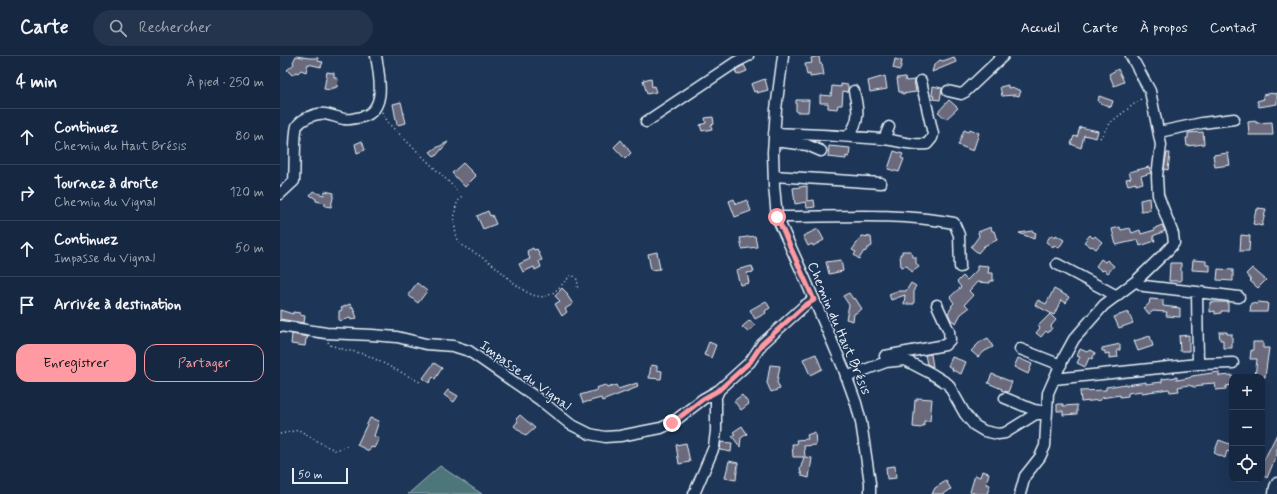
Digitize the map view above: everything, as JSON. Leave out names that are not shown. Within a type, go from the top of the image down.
[{"type":"street","points":[[280,194],[294,181],[297,127],[304,119],[316,113],[328,114],[346,119],[364,117],[372,113],[378,102],[380,80],[376,56]]},
{"type":"street","points":[[646,122],[736,62],[748,56]]},
{"type":"street","name":"Chemin du Haut Brésis","points":[[783,56],[774,137],[774,176],[777,217],[814,300],[856,403],[861,422],[870,483],[870,494]]},
{"type":"street","points":[[948,91],[961,94],[965,92],[1003,56]]},
{"type":"street","points":[[1020,494],[1025,476],[1040,457],[1045,446],[1048,393],[1060,365],[1074,339],[1104,305],[1136,281],[1174,243],[1173,234],[1158,195],[1157,176],[1161,145],[1150,91],[1131,56]]},
{"type":"street","points":[[774,137],[848,136],[884,139],[919,145],[927,144],[932,138],[932,127],[921,81]]},
{"type":"street","points":[[848,136],[855,129],[858,119],[854,91]]},
{"type":"street","points":[[1159,132],[1202,123],[1234,119]]},
{"type":"street","points":[[884,139],[889,127]]},
{"type":"street","points":[[774,137],[807,145],[821,151]]},
{"type":"street","points":[[774,176],[881,182]]},
{"type":"street","points":[[777,217],[841,215],[883,216],[927,218],[954,223],[959,236],[960,267]]},
{"type":"street","points":[[1057,264],[1117,296]]},
{"type":"street","points":[[1136,281],[1144,286],[1239,297]]},
{"type":"street","points":[[1197,292],[1198,364]]},
{"type":"street","name":"Impasse du Vignal","points":[[280,326],[326,333],[397,337],[426,344],[453,346],[469,351],[540,400],[570,424],[590,434],[605,438],[661,428],[672,423],[703,399],[719,390],[750,362],[762,344],[804,306],[814,300]]},
{"type":"street","points":[[845,373],[882,357],[945,345],[950,340],[949,331],[937,305]]},
{"type":"street","points":[[1020,349],[1060,365]]},
{"type":"street","points":[[845,373],[886,362],[905,360],[948,384],[965,414],[974,425],[984,431],[998,434],[1034,415],[1047,412]]},
{"type":"street","points":[[1054,379],[1198,364],[1233,363]]},
{"type":"street","points":[[694,494],[714,447],[716,432],[716,397],[719,390]]},
{"type":"street","points":[[1005,398],[1034,410],[1047,412]]},
{"type":"street","points":[[1274,494],[1277,483]]},
{"type":"path","points":[[1100,138],[1104,130],[1111,122],[1150,91]]},
{"type":"path","points":[[378,102],[383,115],[389,124],[454,187],[461,197],[456,205],[455,217],[457,240],[461,244],[494,265],[511,281],[527,292],[544,297],[550,295],[572,275],[576,277],[578,281],[577,290]]},
{"type":"path","points":[[326,333],[330,345],[365,354],[422,383]]},
{"type":"path","points":[[280,434],[299,430],[324,446],[336,450],[347,446]]},
{"type":"green space","points":[[440,466],[482,494],[408,494]]},
{"type":"building","points":[[296,56],[318,58],[318,61],[323,62],[321,67],[308,64],[306,72],[301,70],[292,75],[287,70],[294,64],[293,62]]},
{"type":"building","points":[[819,56],[824,75],[810,77],[810,74],[807,75],[805,64],[812,63],[811,58]]},
{"type":"building","points":[[954,57],[956,62],[932,72],[934,65],[940,60],[943,61]]},
{"type":"building","points":[[895,59],[902,61],[900,70],[893,68]]},
{"type":"building","points":[[744,65],[747,71],[737,75],[735,70]]},
{"type":"building","points":[[1118,69],[1124,82],[1114,86],[1109,74]]},
{"type":"building","points":[[327,72],[334,73],[334,77],[338,79],[337,87],[331,88],[331,90],[324,89]]},
{"type":"building","points":[[885,76],[887,89],[870,92],[868,81]]},
{"type":"building","points":[[905,77],[906,81],[914,80],[916,92],[902,94],[902,92],[899,92],[897,78]]},
{"type":"building","points":[[651,78],[652,87],[654,86],[656,92],[647,94],[643,80]]},
{"type":"building","points":[[765,79],[768,90],[757,93],[757,91],[754,92],[751,84]]},
{"type":"building","points":[[841,84],[848,85],[848,92],[843,91],[842,105],[838,105],[837,109],[828,108],[828,103],[820,103],[820,95],[831,96],[832,86],[841,87]]},
{"type":"building","points":[[1008,85],[1008,88],[1013,87],[1021,91],[1019,96],[1002,96],[1000,87]]},
{"type":"building","points":[[933,86],[942,88],[940,100],[933,99]]},
{"type":"building","points":[[1277,93],[1277,104],[1259,107],[1257,101],[1264,99],[1263,95]]},
{"type":"building","points":[[1099,96],[1113,101],[1111,107],[1098,102]]},
{"type":"building","points":[[796,100],[809,100],[808,112],[796,112]]},
{"type":"building","points":[[949,100],[958,108],[946,119],[938,112]]},
{"type":"building","points":[[401,102],[406,123],[397,125],[393,104]]},
{"type":"building","points":[[713,117],[714,124],[711,125],[712,129],[702,131],[700,125],[706,123],[705,118]]},
{"type":"building","points":[[1256,121],[1256,123],[1272,122],[1273,135],[1249,135],[1248,122]]},
{"type":"building","points":[[1080,127],[1098,131],[1096,138],[1084,135],[1081,148],[1071,144],[1074,136],[1077,137]]},
{"type":"building","points":[[970,129],[979,133],[973,151],[958,145],[964,130],[969,132]]},
{"type":"building","points":[[1203,132],[1204,144],[1187,146],[1186,138],[1188,138],[1188,133]]},
{"type":"building","points":[[621,140],[631,153],[625,159],[614,147]]},
{"type":"building","points":[[362,141],[365,150],[357,153],[355,144]]},
{"type":"building","points":[[448,142],[435,157],[430,152],[434,149]]},
{"type":"building","points":[[829,146],[850,148],[849,157],[846,156],[846,159],[828,157]]},
{"type":"building","points":[[894,151],[903,154],[901,158],[904,159],[899,172],[888,169]]},
{"type":"building","points":[[1167,153],[1170,153],[1168,170],[1164,169]]},
{"type":"building","points":[[1228,153],[1230,165],[1215,167],[1213,155]]},
{"type":"building","points":[[463,163],[476,176],[465,187],[452,173]]},
{"type":"building","points":[[1149,167],[1151,173],[1141,176],[1143,183],[1128,185],[1126,179],[1131,178],[1129,172]]},
{"type":"building","points":[[807,186],[807,201],[814,200],[815,207],[807,208],[806,202],[795,204],[793,188]]},
{"type":"building","points":[[313,191],[324,195],[325,191],[334,193],[331,207],[325,206],[325,203],[316,201],[316,199],[310,195]]},
{"type":"building","points":[[1149,198],[1150,210],[1141,211],[1140,200]]},
{"type":"building","points":[[734,199],[736,204],[747,200],[751,211],[735,217],[729,201]]},
{"type":"building","points":[[1258,208],[1266,209],[1262,226],[1253,224],[1256,210],[1258,210]]},
{"type":"building","points":[[488,211],[490,216],[492,215],[496,224],[483,229],[477,216]]},
{"type":"building","points":[[1162,225],[1165,231],[1153,236],[1155,241],[1140,246],[1138,240],[1116,245],[1112,229],[1120,227],[1121,230],[1130,228],[1132,233],[1140,230],[1141,234],[1155,230],[1155,228]]},
{"type":"building","points":[[991,227],[997,240],[984,246],[978,253],[971,247],[979,236],[978,232]]},
{"type":"building","points":[[818,229],[824,240],[813,246],[812,244],[808,246],[803,236]]},
{"type":"building","points":[[1032,231],[1036,233],[1034,239],[1019,233]]},
{"type":"building","points":[[1051,235],[1055,237],[1056,235],[1064,240],[1059,248],[1054,245],[1053,247],[1046,242]]},
{"type":"building","points":[[1090,235],[1093,238],[1095,236],[1102,242],[1096,249],[1084,242]]},
{"type":"building","points":[[1241,235],[1250,236],[1249,251],[1240,251]]},
{"type":"building","points":[[755,236],[757,247],[742,249],[740,238]]},
{"type":"building","points":[[862,236],[871,237],[872,246],[865,252],[864,251],[859,259],[854,255],[856,252],[852,250]]},
{"type":"building","points":[[533,248],[534,250],[537,249],[542,260],[539,261],[541,267],[535,270],[534,267],[523,272],[519,264],[530,259],[527,251]]},
{"type":"building","points":[[902,251],[911,251],[912,257],[916,257],[916,263],[919,267],[912,272],[907,266],[901,267],[900,254],[902,254]]},
{"type":"building","points":[[657,252],[660,269],[651,270],[648,254]]},
{"type":"building","points":[[1101,259],[1105,262],[1107,260],[1114,266],[1108,273],[1104,270],[1102,271],[1096,266]]},
{"type":"building","points":[[841,260],[843,271],[829,274],[826,262]]},
{"type":"building","points":[[1193,260],[1206,261],[1206,265],[1210,265],[1210,271],[1192,270]]},
{"type":"building","points":[[1170,263],[1181,263],[1181,281],[1169,281]]},
{"type":"building","points":[[977,265],[989,266],[988,273],[993,273],[993,281],[990,281],[990,283],[977,282],[969,291],[973,295],[965,304],[969,308],[961,314],[956,323],[951,320],[948,313],[954,303],[950,297],[961,287],[957,282],[963,276],[967,280],[977,270]]},
{"type":"building","points":[[752,266],[754,272],[747,273],[749,283],[740,285],[736,270]]},
{"type":"building","points":[[1252,268],[1266,280],[1258,288],[1250,281],[1251,280],[1246,274]]},
{"type":"building","points":[[1218,269],[1233,270],[1233,281],[1217,280]]},
{"type":"building","points":[[417,283],[427,291],[418,303],[408,295]]},
{"type":"building","points":[[911,283],[916,286],[914,289],[914,304],[904,304],[905,295],[891,300],[889,294],[897,291],[906,291]]},
{"type":"building","points":[[562,288],[568,294],[567,295],[573,304],[565,309],[567,312],[562,316],[555,304],[560,301],[555,296]]},
{"type":"building","points":[[1054,289],[1069,297],[1066,303],[1061,300],[1054,315],[1035,305],[1038,300],[1046,304]]},
{"type":"building","points":[[849,293],[853,299],[855,298],[862,309],[854,314],[853,321],[846,319],[849,305],[843,296]]},
{"type":"building","points":[[1150,299],[1163,300],[1163,306],[1180,308],[1180,317],[1166,316],[1167,312],[1153,311],[1149,314],[1144,308],[1149,304]]},
{"type":"building","points":[[766,301],[770,308],[765,311],[766,313],[755,319],[750,310]]},
{"type":"building","points":[[1210,302],[1228,302],[1228,311],[1221,311],[1221,313],[1215,314],[1215,311],[1210,312]]},
{"type":"building","points":[[1258,302],[1268,303],[1267,312],[1250,312],[1251,303],[1257,304]]},
{"type":"building","points":[[350,304],[351,308],[353,307],[357,318],[339,321],[339,311],[342,310],[341,308]]},
{"type":"building","points":[[280,310],[293,314],[293,312],[300,313],[300,315],[305,316],[304,323],[280,319]]},
{"type":"building","points":[[1128,312],[1133,323],[1119,328],[1114,317]]},
{"type":"building","points":[[1050,314],[1056,320],[1048,333],[1046,331],[1041,337],[1036,333],[1040,328],[1038,326]]},
{"type":"building","points":[[750,320],[755,326],[748,332],[742,327]]},
{"type":"building","points":[[1219,332],[1227,332],[1227,334],[1232,334],[1232,348],[1223,348],[1223,340],[1220,340]]},
{"type":"building","points":[[292,334],[308,337],[306,339],[305,346],[291,344]]},
{"type":"building","points":[[1189,335],[1189,351],[1180,351],[1179,336]]},
{"type":"building","points":[[1150,336],[1153,346],[1138,351],[1134,341]]},
{"type":"building","points":[[988,338],[993,347],[978,357],[971,351],[980,342]]},
{"type":"building","points":[[709,342],[716,345],[711,358],[704,355]]},
{"type":"building","points":[[1253,342],[1263,342],[1263,348],[1269,348],[1265,377],[1265,374],[1255,374],[1257,359],[1250,359],[1251,350],[1253,351]]},
{"type":"building","points":[[1120,344],[1120,350],[1117,350],[1118,357],[1109,358],[1109,353],[1105,354],[1105,351],[1102,351],[1102,348]]},
{"type":"building","points":[[1080,349],[1087,352],[1090,350],[1095,353],[1092,359],[1089,358],[1085,367],[1077,363],[1080,357],[1077,356]]},
{"type":"building","points":[[816,354],[822,369],[810,375],[803,359]]},
{"type":"building","points":[[931,354],[933,367],[927,364],[925,355]]},
{"type":"building","points":[[952,357],[966,362],[961,374],[952,370],[953,369],[948,366]]},
{"type":"building","points":[[1018,358],[1032,364],[1028,374],[1014,367]]},
{"type":"building","points":[[434,363],[442,368],[435,379],[433,377],[429,383],[423,378]]},
{"type":"building","points":[[651,365],[657,366],[657,370],[662,371],[661,379],[649,378]]},
{"type":"building","points":[[770,365],[780,366],[777,382],[780,389],[771,392],[767,383]]},
{"type":"building","points":[[1219,372],[1219,376],[1229,375],[1229,386],[1226,386],[1226,389],[1216,390],[1215,383],[1202,384],[1203,386],[1193,387],[1189,385],[1178,387],[1179,391],[1170,392],[1169,389],[1142,393],[1142,391],[1128,393],[1128,396],[1120,397],[1120,395],[1101,398],[1101,400],[1081,402],[1080,391],[1106,390],[1106,387],[1146,382],[1146,384],[1162,382],[1162,379],[1177,377],[1177,380]]},
{"type":"building","points":[[992,374],[1012,382],[1008,392],[988,383]]},
{"type":"building","points":[[637,383],[638,387],[602,401],[601,398],[583,403],[580,395],[597,390],[596,388],[605,385],[607,388],[616,385],[618,389]]},
{"type":"building","points":[[448,390],[458,396],[454,402],[444,395]]},
{"type":"building","points":[[742,395],[749,404],[741,410],[734,401]]},
{"type":"building","points":[[917,398],[932,399],[930,421],[924,421],[924,426],[921,428],[913,427],[915,400],[917,400]]},
{"type":"building","points":[[1057,404],[1063,404],[1063,406],[1077,405],[1077,414],[1063,415],[1063,411],[1057,411]]},
{"type":"building","points":[[520,415],[535,428],[526,436],[514,426],[518,421],[516,419]]},
{"type":"building","points":[[370,418],[379,421],[374,436],[379,439],[374,448],[371,447],[369,451],[357,445]]},
{"type":"building","points":[[742,426],[747,434],[741,438],[740,447],[732,436],[735,434],[733,432]]},
{"type":"building","points":[[815,432],[816,445],[804,446],[805,457],[812,458],[809,478],[802,476],[800,470],[804,457],[793,457],[792,444],[797,444],[796,440],[808,439],[807,435]]},
{"type":"building","points":[[1277,434],[1277,454],[1267,478],[1265,477],[1265,458]]},
{"type":"building","points":[[1219,440],[1229,444],[1229,452],[1227,451],[1225,458],[1214,453]]},
{"type":"building","points":[[721,442],[732,443],[731,452],[720,450]]},
{"type":"building","points":[[686,443],[690,462],[679,464],[676,445]]},
{"type":"building","points":[[729,461],[738,463],[736,480],[725,478]]},
{"type":"building","points":[[895,466],[896,478],[887,479],[886,467]]},
{"type":"building","points":[[982,471],[989,473],[986,484],[990,485],[987,494],[970,492],[975,475],[980,477]]},
{"type":"building","points":[[946,481],[951,489],[944,494],[932,494],[935,488]]},
{"type":"route","points":[[672,423],[703,399],[719,390],[750,362],[762,344],[804,306],[814,300],[777,217]]}]
